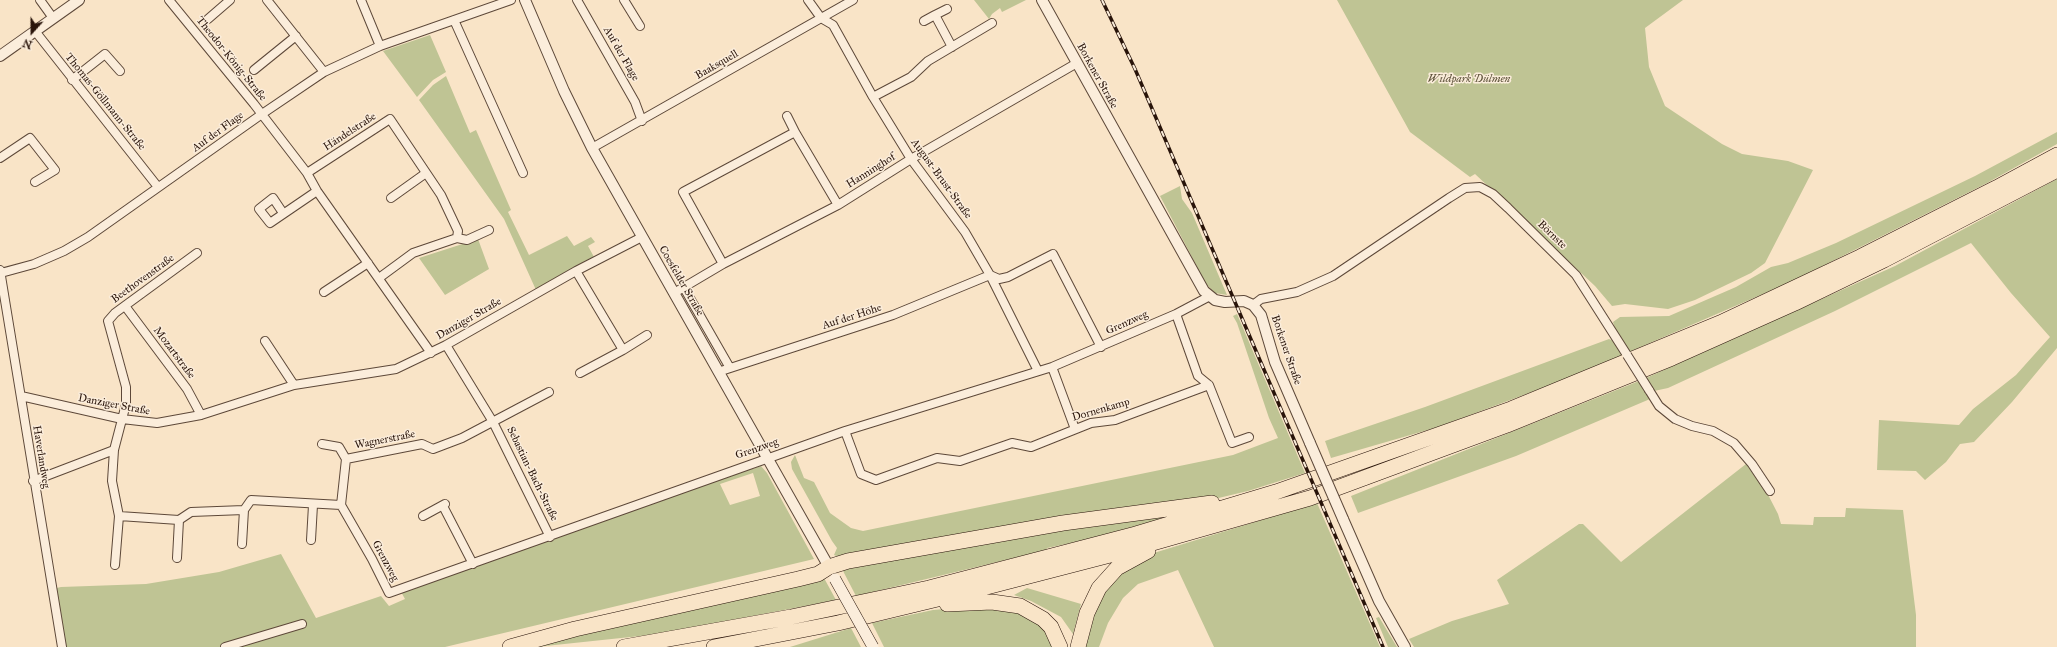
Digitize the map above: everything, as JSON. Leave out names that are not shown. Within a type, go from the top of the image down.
[{"type":"highway","points":[[624,647],[791,617],[937,586],[1120,538],[1276,492],[1511,409],[1720,323],[1922,226],[2057,154]]},
{"type":"highway","points":[[714,647],[879,614],[1045,573],[1310,498],[1601,388],[1795,303],[1884,260],[2057,170]]},
{"type":"highway","points":[[510,647],[575,629],[818,574],[832,573],[848,562],[1063,523],[1197,506],[1240,495],[1276,492]]},
{"type":"highway","points":[[1078,647],[1087,613],[1099,588],[1117,568],[1141,554],[1196,530]]},
{"type":"highway","points":[[879,614],[950,604],[1006,603],[1020,606],[1043,618],[1051,627],[1060,647]]},
{"type":"main road","points":[[832,573],[873,647]]},
{"type":"street","points":[[40,0],[53,18]]},
{"type":"street","points":[[0,56],[79,0]]},
{"type":"street","name":"Theodor-König-Straße","points":[[169,0],[262,114]]},
{"type":"street","points":[[208,19],[230,0]]},
{"type":"street","points":[[267,0],[324,72]]},
{"type":"street","points":[[361,0],[380,46]]},
{"type":"street","name":"Auf der Flage","points":[[0,272],[34,264],[64,251],[88,237],[324,72],[380,46],[511,0]]},
{"type":"street","name":"Coesfelder Straße","points":[[526,0],[564,92],[592,148],[832,573]]},
{"type":"street","name":"Auf der Flage","points":[[577,0],[635,102],[642,121]]},
{"type":"street","points":[[624,0],[640,26]]},
{"type":"street","name":"August-Brust-Straße","points":[[808,0],[820,18],[833,25],[873,97],[911,159],[966,232],[990,275],[1038,371]]},
{"type":"street","name":"Baaksquell","points":[[592,148],[854,0]]},
{"type":"street","name":"Borkener Straße","points":[[1042,0],[1199,282],[1210,296]]},
{"type":"street","points":[[924,21],[946,9]]},
{"type":"street","points":[[935,16],[952,47]]},
{"type":"street","points":[[454,20],[523,173]]},
{"type":"street","points":[[873,97],[912,76],[928,61],[992,23]]},
{"type":"street","name":"Thomas-Göllmann-Straße","points":[[35,31],[72,80],[158,187]]},
{"type":"street","points":[[254,70],[296,36]]},
{"type":"street","points":[[72,80],[105,54],[120,71]]},
{"type":"street","name":"Hanninghof","points":[[674,293],[683,286],[723,264],[838,204],[911,159],[1077,64]]},
{"type":"street","points":[[262,114],[307,173],[317,191],[431,353]]},
{"type":"street","points":[[787,116],[838,204]]},
{"type":"street","name":"Händelstraße","points":[[307,173],[390,119],[441,195],[458,231],[457,238]]},
{"type":"street","points":[[723,264],[683,192],[795,132]]},
{"type":"street","points":[[0,158],[30,138],[55,170],[35,182]]},
{"type":"street","points":[[390,198],[426,173]]},
{"type":"street","name":"Börnste","points":[[1253,304],[1260,299],[1297,292],[1333,276],[1449,198],[1466,188],[1480,187],[1493,194],[1576,275],[1659,406],[1675,419],[1692,426],[1713,431],[1734,443],[1752,464],[1770,491]]},
{"type":"street","points":[[283,213],[317,191]]},
{"type":"street","points":[[379,278],[413,253],[457,238],[467,240],[490,230]]},
{"type":"street","name":"Danziger Straße","points":[[21,396],[122,419],[157,424],[201,415],[294,385],[396,369],[446,345],[642,237]]},
{"type":"street","name":"Beethovenstraße","points":[[122,419],[126,404],[126,387],[108,321],[110,317],[197,252]]},
{"type":"street","points":[[990,275],[999,279],[1008,276],[1053,254],[1101,347]]},
{"type":"street","points":[[324,292],[368,263]]},
{"type":"street","name":"Haverlandweg","points":[[0,272],[21,396],[33,481],[62,647]]},
{"type":"street","points":[[576,272],[622,350]]},
{"type":"street","name":"Auf der Höhe","points":[[718,372],[892,315],[990,275]]},
{"type":"street","name":"Coesfelder Straße","points":[[683,286],[730,368]]},
{"type":"street","points":[[1210,296],[1215,300],[1225,302],[1244,301],[1253,304]]},
{"type":"street","name":"Grenzweg","points":[[341,505],[372,559],[389,593],[550,537],[767,457],[845,430],[1052,367],[1176,314],[1210,296]]},
{"type":"street","name":"Borkener Straße","points":[[1253,304],[1261,315],[1275,362],[1379,601],[1405,647]]},
{"type":"street","name":"Mozartstraße","points":[[125,306],[187,389],[201,415]]},
{"type":"street","points":[[1176,314],[1198,376],[1209,385],[1232,443],[1249,437]]},
{"type":"street","points":[[580,373],[647,335]]},
{"type":"street","points":[[265,340],[294,385]]},
{"type":"street","name":"Sebastian-Bach-Straße","points":[[446,345],[493,422],[550,537]]},
{"type":"street","points":[[1052,367],[1075,429]]},
{"type":"street","name":"Dornenkamp","points":[[845,430],[861,474],[876,480],[937,458],[960,461],[1012,443],[1031,447],[1090,423],[1115,420],[1209,385]]},
{"type":"street","name":"Sebastian-Bach-Straße","points":[[493,422],[549,392]]},
{"type":"street","points":[[115,565],[119,516],[112,481],[114,450],[122,419]]},
{"type":"street","name":"Wagnerstraße","points":[[346,459],[422,444],[434,449],[462,438],[493,422]]},
{"type":"street","name":"Wagnerstraße","points":[[322,444],[339,447],[346,459],[341,505]]},
{"type":"street","points":[[33,481],[114,450]]},
{"type":"street","points":[[242,544],[244,510],[251,500],[313,505],[341,505]]},
{"type":"street","points":[[311,540],[313,505]]},
{"type":"street","points":[[423,516],[444,505],[473,564]]},
{"type":"street","points":[[119,516],[179,520],[192,512],[244,510]]},
{"type":"street","points":[[177,558],[179,520]]},
{"type":"street","points":[[225,647],[302,624]]},
{"type":"green space","points":[[974,0],[1026,0],[1002,12],[1000,8],[992,14],[989,19]]},
{"type":"green space","name":"Wildpark Dülmen","points":[[1337,0],[1683,0],[1645,28],[1649,67],[1665,106],[1722,144],[1742,154],[1788,161],[1813,170],[1765,263],[1751,273],[1695,300],[1668,309],[1625,304],[1612,306],[1595,286],[1475,174],[1470,177],[1410,132]]},
{"type":"green space","points":[[430,35],[446,72],[433,80],[417,97],[383,51]]},
{"type":"green space","points":[[446,76],[470,133],[476,130],[511,210],[508,212],[529,255],[567,236],[574,246],[591,237],[595,242],[588,246],[594,257],[536,290],[504,219],[419,100],[433,85]]},
{"type":"green space","points":[[2057,132],[2057,144],[1987,183],[1793,281],[1629,352],[1616,331],[1613,322],[1620,317],[1669,316],[1736,287],[1771,267],[1788,263],[1836,243],[1975,176]]},
{"type":"green space","points":[[2057,179],[2057,348],[2012,402],[1974,442],[1960,444],[1946,462],[1925,480],[1916,471],[1877,470],[1879,420],[1959,425],[1973,409],[2016,375],[2050,337],[2011,293],[1971,243],[1835,311],[1668,388],[1654,391],[1646,378],[1895,266]]},
{"type":"green space","points":[[1180,186],[1182,199],[1192,213],[1227,295],[1215,293],[1206,284],[1160,196]]},
{"type":"green space","points":[[478,239],[489,269],[445,295],[419,258]]},
{"type":"green space","points":[[1237,314],[1305,473],[1248,491],[1210,500],[839,557],[834,555],[837,548],[792,469],[791,462],[795,455],[804,478],[814,482],[830,513],[851,528],[863,531],[1233,455],[1278,438],[1269,418],[1237,323],[1233,316]]},
{"type":"green space","points":[[1609,339],[1614,341],[1623,355],[1545,387],[1438,427],[1331,458],[1325,441],[1425,407]]},
{"type":"green space","points":[[1639,381],[1650,399],[1516,456],[1358,513],[1351,496]]},
{"type":"green space","points":[[751,464],[753,469],[761,466],[767,473],[814,559],[445,647],[62,647],[52,589],[61,587],[146,584],[219,572],[281,554],[316,618],[381,596],[389,606],[405,599],[400,590]],"holes":[[[753,473],[760,496],[730,505],[720,484]]]},
{"type":"green space","points":[[1746,464],[1763,485],[1778,514],[1781,524],[1813,525],[1814,517],[1845,517],[1846,508],[1903,510],[1916,615],[1916,647],[1414,647],[1409,639],[1452,621],[1509,604],[1497,580],[1579,524],[1583,524],[1621,562]]},
{"type":"green space","points":[[1317,503],[1380,647],[1214,647],[1178,570],[1138,584],[1123,598],[1108,623],[1099,647],[1081,647],[1095,604],[1119,571],[1144,556]]},
{"type":"green space","points":[[1182,513],[1090,539],[1047,548],[1047,550],[856,596],[842,569],[1099,520]]},
{"type":"green space","points":[[824,578],[836,600],[659,634],[536,647],[664,613]]},
{"type":"green space","points":[[1027,588],[1081,604],[1073,634],[1061,617],[1031,601],[1014,595]]},
{"type":"green space","points":[[984,605],[1036,617],[1056,647],[884,647],[872,623],[933,610]]},
{"type":"green space","points":[[1379,617],[1397,647],[1388,647],[1376,618]]},
{"type":"green space","points":[[851,628],[861,647],[790,647]]},
{"type":"railway","points":[[1102,0],[1135,69],[1383,647]]}]
